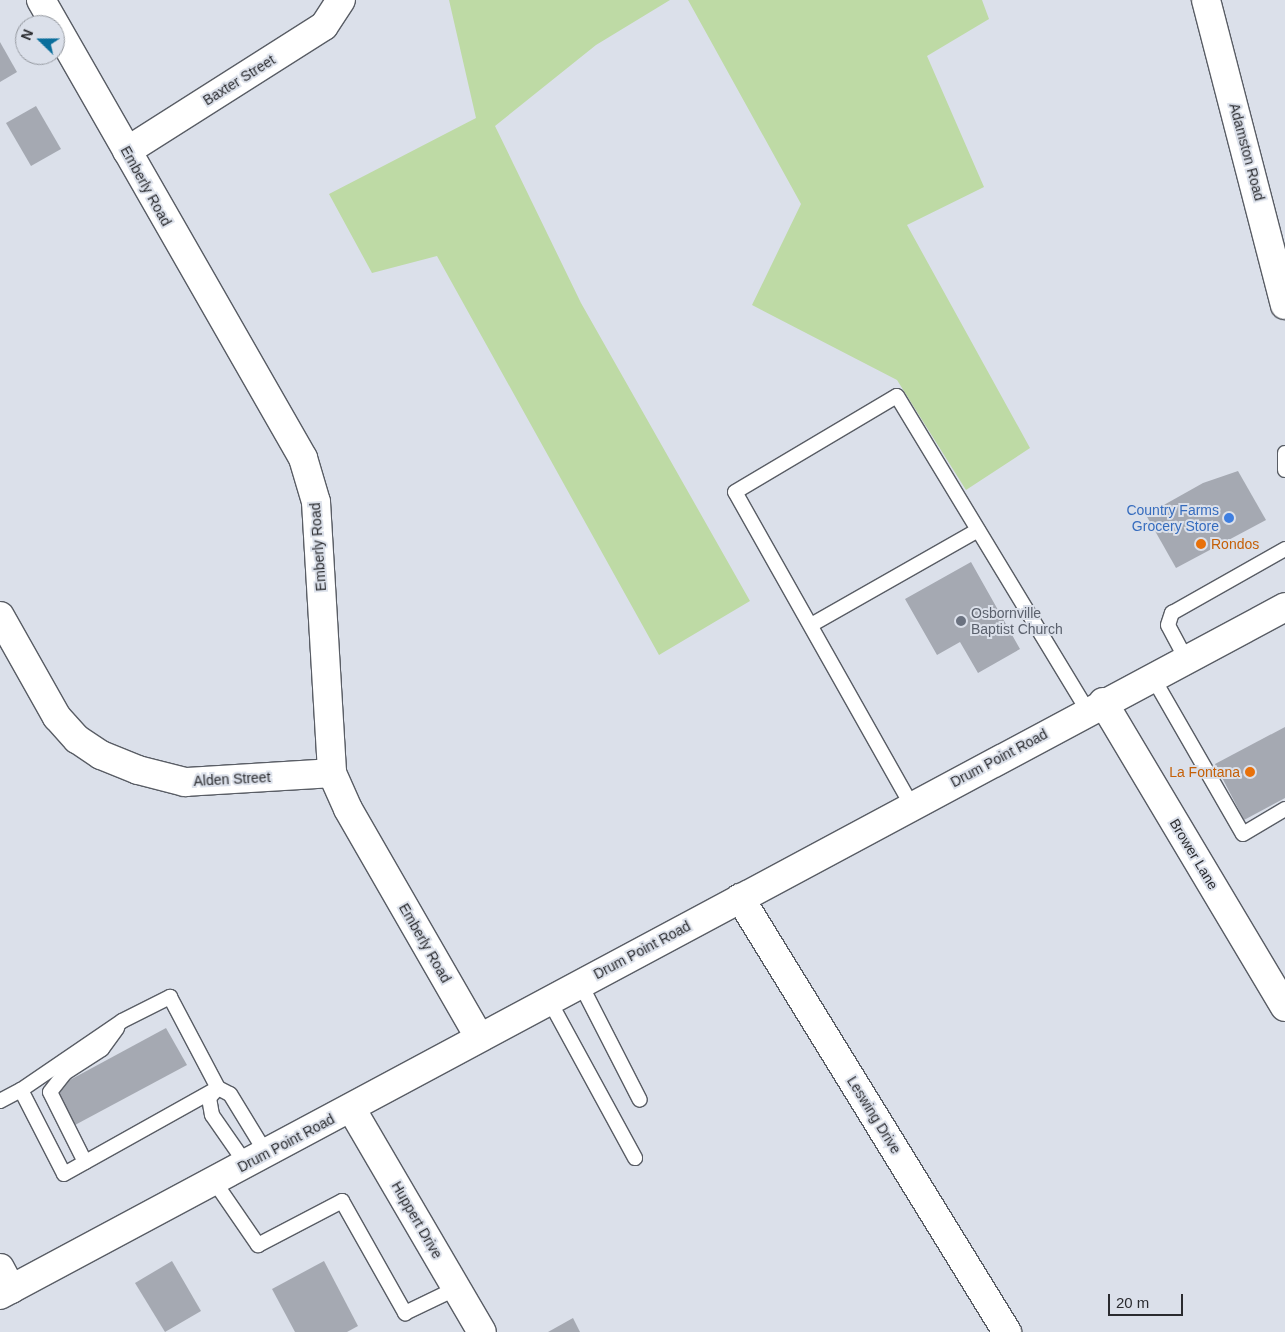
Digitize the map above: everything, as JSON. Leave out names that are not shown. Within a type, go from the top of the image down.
[{"type":"street","name":"Emberly Road","points":[[41,0],[127,150],[178,245],[303,458],[316,502],[332,773],[348,809],[479,1037]]},
{"type":"street","name":"Baxter Street","points":[[127,150],[324,26],[341,0]]},
{"type":"street","name":"Adamston Road","points":[[1206,0],[1285,305]]},
{"type":"street","name":"Drum Point Road","points":[[4,1284],[256,1159],[1095,706],[1285,607]]},
{"type":"street","name":"Alden Street","points":[[0,616],[57,717],[77,739],[101,755],[138,770],[185,782],[332,773]]},
{"type":"street","name":"Brower Lane","points":[[1095,706],[1285,1007]]},
{"type":"street","name":"Leswing Drive","points":[[740,898],[1007,1332]]},
{"type":"street","name":"Huppert Drive","points":[[351,1108],[482,1332]]},
{"type":"lane","points":[[912,806],[735,492],[897,396],[978,530],[1095,706]]},
{"type":"lane","points":[[1285,453],[1285,470]]},
{"type":"lane","points":[[811,625],[978,530]]},
{"type":"lane","points":[[1186,659],[1168,625],[1172,613],[1285,549]]},
{"type":"lane","points":[[1152,676],[1243,834],[1285,809]]},
{"type":"lane","points":[[580,983],[640,1100]]},
{"type":"lane","points":[[0,1100],[21,1090],[122,1021],[170,997],[218,1088],[230,1094],[256,1159]]},
{"type":"lane","points":[[549,1000],[635,1158]]},
{"type":"lane","points":[[86,1162],[50,1092],[65,1073],[102,1049],[122,1021]]},
{"type":"lane","points":[[218,1088],[209,1098],[212,1115],[256,1159]]},
{"type":"lane","points":[[21,1090],[64,1174],[218,1088]]},
{"type":"lane","points":[[214,1181],[258,1245],[342,1201],[405,1313],[457,1288]]},
{"type":"green space","points":[[449,0],[670,0],[596,45],[495,126],[581,303],[750,601],[659,655],[437,256],[372,273],[329,194],[476,118]]},
{"type":"green space","points":[[688,0],[982,0],[989,19],[927,56],[984,187],[907,225],[1030,448],[966,490],[897,380],[752,305],[801,204]]},
{"type":"building","points":[[0,42],[17,72],[0,82]]},
{"type":"building","points":[[36,106],[61,149],[31,166],[6,123]]},
{"type":"building","points":[[1238,471],[1266,520],[1176,568],[1146,515],[1203,483]]},
{"type":"building","name":"Osbornville Baptist Church","points":[[971,562],[1020,649],[978,673],[960,642],[937,655],[905,599]]},
{"type":"building","points":[[1285,727],[1285,798],[1244,820],[1215,764]]},
{"type":"building","points":[[166,1028],[187,1065],[75,1125],[55,1088]]},
{"type":"building","points":[[172,1261],[201,1311],[165,1332],[135,1283]]},
{"type":"building","points":[[324,1261],[358,1326],[347,1332],[295,1332],[272,1289]]},
{"type":"building","points":[[573,1318],[580,1332],[548,1332]]},
{"type":"place","name":"Country Farms Grocery Store","points":[[1229,518]]},
{"type":"place","name":"Rondos","points":[[1201,544]]},
{"type":"place","name":"Osbornville Baptist Church","points":[[961,621]]},
{"type":"place","name":"La Fontana","points":[[1250,772]]}]
